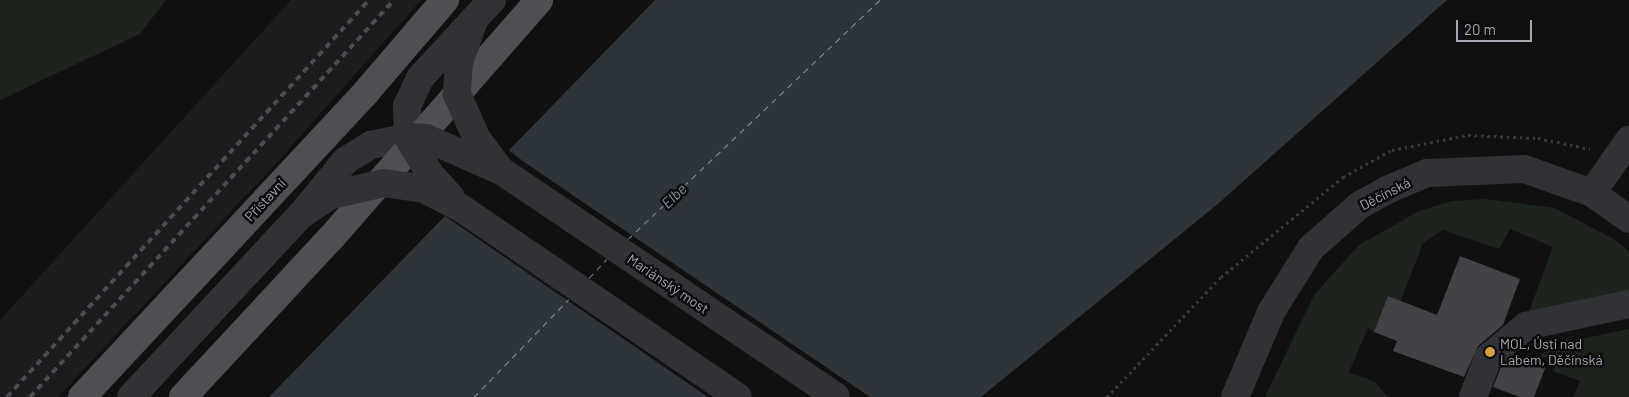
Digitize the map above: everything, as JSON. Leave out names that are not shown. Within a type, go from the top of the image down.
[{"type":"main road","name":"Přístavní","points":[[82,397],[367,91],[445,0]]},
{"type":"main road","points":[[182,397],[331,238],[539,0]]},
{"type":"street","points":[[461,208],[430,174],[408,136],[407,106],[413,90],[438,55],[473,24],[492,0]]},
{"type":"street","name":"Mariánský most","points":[[473,24],[459,62],[457,94],[477,139],[500,170]]},
{"type":"street","name":"Mariánský most","points":[[301,216],[345,161],[372,145],[408,136],[426,138],[500,170],[836,397]]},
{"type":"street","points":[[1592,193],[1629,140]]},
{"type":"street","name":"Děčínská","points":[[1235,397],[1290,278],[1311,248],[1360,205],[1427,173],[1478,168],[1524,169],[1592,193],[1629,218]]},
{"type":"street","points":[[131,397],[301,216],[331,195],[384,183],[424,189],[461,208],[738,397]]},
{"type":"street","points":[[1473,397],[1488,358],[1526,326],[1629,304]]},
{"type":"shaded area","points":[[0,0],[166,0],[140,34],[0,100]]},
{"type":"shaded area","points":[[291,0],[421,0],[281,158],[58,397],[0,397],[0,320]]},
{"type":"shaded area","points":[[1486,199],[1555,208],[1617,241],[1629,252],[1629,290],[1528,314],[1553,247],[1510,229],[1499,249],[1443,230],[1423,243],[1400,303],[1374,332],[1368,328],[1349,372],[1375,382],[1388,397],[1265,397],[1314,295],[1359,245],[1419,211],[1452,201]]},
{"type":"shaded area","points":[[1629,329],[1629,397],[1573,397],[1580,381],[1553,371],[1557,361],[1539,356],[1557,344]]},
{"type":"water","name":"Elbe","points":[[655,0],[1447,0],[1219,203],[981,397],[269,397]]},
{"type":"pier","points":[[506,148],[870,397],[708,397],[442,214]]},
{"type":"building","points":[[1460,256],[1520,279],[1503,325],[1478,346],[1464,377],[1393,351],[1397,341],[1374,332],[1388,296],[1437,315]]},
{"type":"building","points":[[1516,355],[1546,366],[1534,397],[1520,397],[1493,387],[1501,367]]},
{"type":"ferry route","points":[[628,239],[880,0]]},
{"type":"ferry route","points":[[589,278],[607,259]]},
{"type":"ferry route","points":[[474,397],[569,299]]},
{"type":"railway","points":[[7,397],[369,0]]},
{"type":"railway","points":[[30,397],[394,0]]},
{"type":"place","name":"MOL, Ústí nad Labem, Děčínská","points":[[1490,352]]}]
